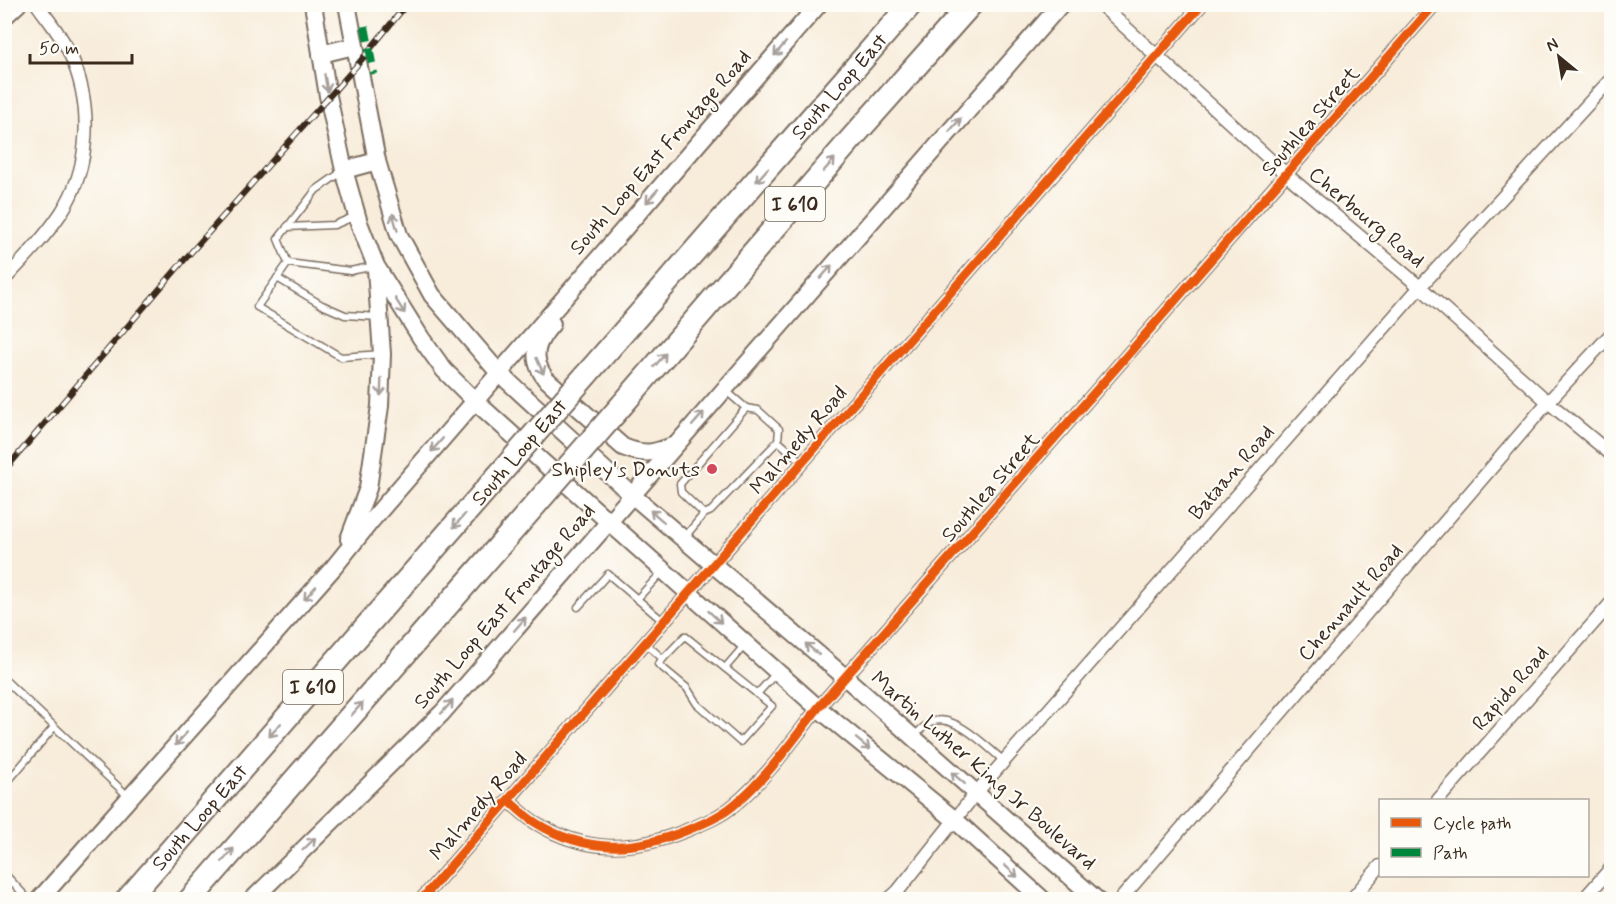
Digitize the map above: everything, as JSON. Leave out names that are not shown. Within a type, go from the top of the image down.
[{"type":"highway","name":"South Loop East","points":[[127,898],[911,4]]},
{"type":"highway","name":"South Loop East","points":[[190,900],[970,4]]},
{"type":"main road","points":[[4,17],[18,4]]},
{"type":"main road","points":[[313,4],[344,170],[357,216],[376,266],[444,370],[777,672],[955,820],[1043,900]]},
{"type":"main road","name":"Martin Luther King Jr Boulevard","points":[[347,4],[377,161],[399,235],[432,296],[499,373],[632,495],[846,678],[1097,900]]},
{"type":"main road","name":"South Loop East Frontage Road","points":[[39,900],[334,567],[475,400],[819,4]]},
{"type":"main road","name":"South Loop East Frontage Road","points":[[252,900],[442,713],[1061,4]]},
{"type":"main road","points":[[321,54],[354,46]]},
{"type":"main road","points":[[344,170],[377,161]]},
{"type":"main road","points":[[634,217],[621,244],[544,332],[535,355],[538,368],[545,378],[624,447],[638,453],[654,453],[676,445]]},
{"type":"main road","points":[[334,567],[353,530],[368,488],[380,406],[382,354],[376,266]]},
{"type":"street","points":[[4,280],[43,237],[61,212],[74,189],[83,158],[86,128],[79,79],[70,53],[37,4]]},
{"type":"street","name":"Cherbourg Road","points":[[1100,4],[1287,175],[1420,287],[1548,402],[1611,455]]},
{"type":"street","name":"Malmedy Road","points":[[421,900],[1202,4]]},
{"type":"street","name":"Southlea Street","points":[[507,800],[535,822],[563,837],[593,846],[622,847],[657,840],[706,822],[732,807],[756,785],[818,708],[1435,4]]},
{"type":"street","name":"Bataan Road","points":[[888,900],[898,891],[976,793],[1420,287],[1611,78]]},
{"type":"street","name":"Chennault Road","points":[[1120,900],[1548,402],[1611,333]]},
{"type":"street","name":"Rapido Road","points":[[1440,799],[1611,602]]},
{"type":"street","points":[[1351,900],[1379,867]]},
{"type":"street","points":[[1583,900],[1611,867]]},
{"type":"lane","points":[[288,263],[278,239],[316,190],[344,170]]},
{"type":"lane","points":[[287,227],[334,225],[357,216]]},
{"type":"lane","points":[[288,263],[350,271],[376,266]]},
{"type":"lane","points":[[288,263],[257,307],[341,357],[382,354]]},
{"type":"lane","points":[[278,278],[322,305],[345,315],[380,317]]},
{"type":"lane","points":[[683,539],[704,514],[711,511],[778,441],[779,429],[758,410],[746,408],[724,389]]},
{"type":"lane","points":[[704,514],[681,492],[680,484],[746,408]]},
{"type":"lane","points":[[778,441],[802,462]]},
{"type":"lane","points":[[637,599],[664,571]]},
{"type":"lane","points":[[578,607],[609,574],[664,622]]},
{"type":"lane","points":[[685,636],[772,706],[740,742],[698,704],[687,688],[658,664],[663,659],[685,636]]},
{"type":"lane","points":[[645,643],[663,659]]},
{"type":"lane","points":[[725,668],[746,644]]},
{"type":"lane","points":[[757,694],[777,672]]},
{"type":"lane","points":[[4,679],[130,797]]},
{"type":"lane","points":[[913,737],[931,722],[943,719],[963,727],[1004,761]]},
{"type":"lane","points":[[4,786],[54,727]]},
{"type":"lane","points":[[4,873],[29,900]]},
{"type":"railway","points":[[4,471],[186,258],[358,64],[407,4]]},
{"type":"marked path","points":[[365,26],[374,74]]},
{"type":"cycle path","points":[[421,900],[1202,4]]},
{"type":"cycle path","points":[[508,800],[532,821],[554,833],[573,840],[609,846],[628,846],[666,838],[711,820],[734,805],[768,771],[818,708],[1435,4]]},
{"type":"place","name":"Shipley's Donuts","points":[[712,469]]}]
